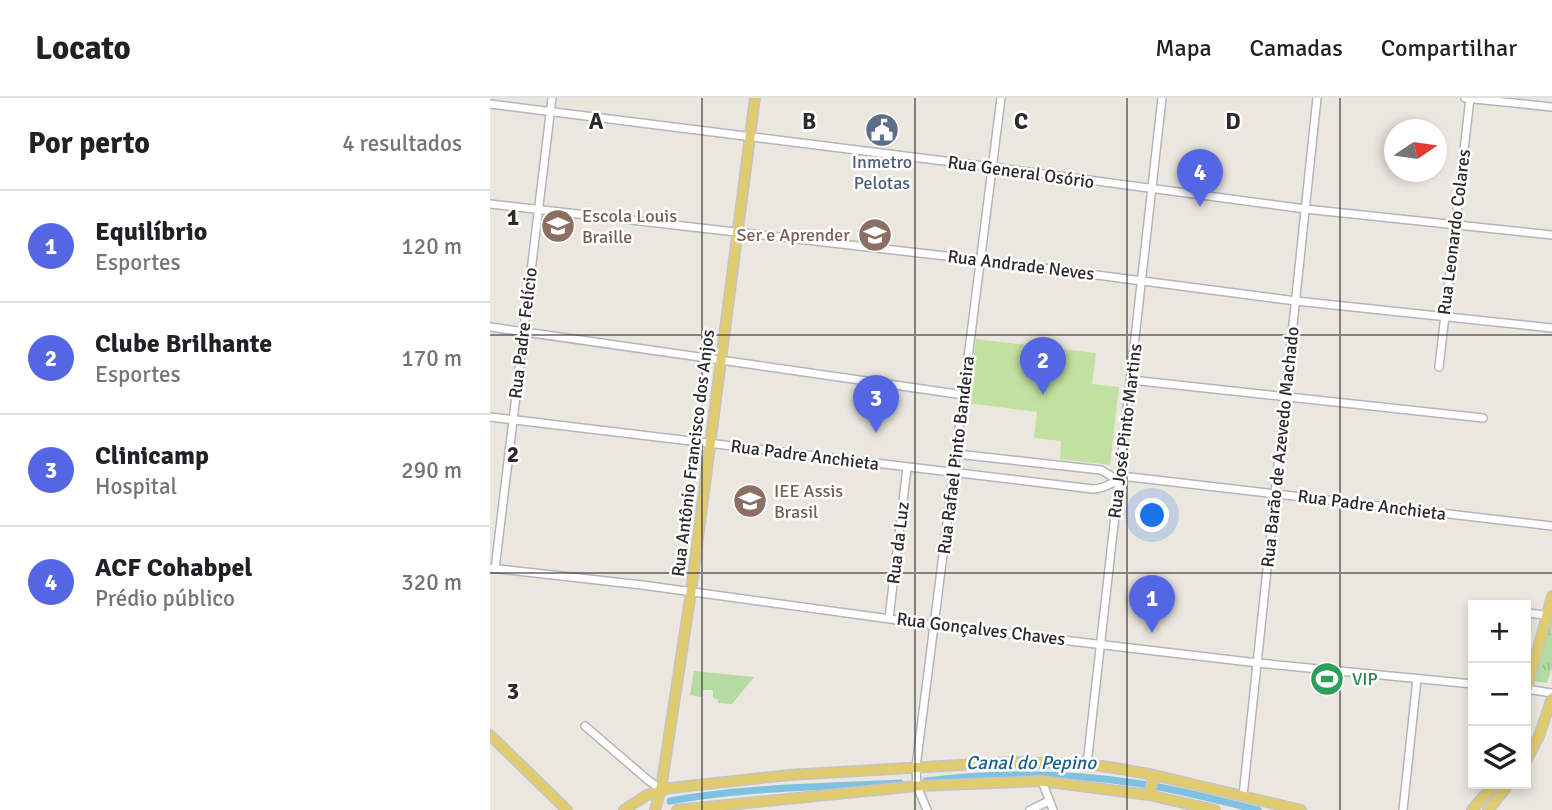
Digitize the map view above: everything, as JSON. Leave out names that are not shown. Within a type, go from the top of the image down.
[{"type":"main road","name":"Rua Antônio Francisco dos Anjos","points":[[655,810],[661,789],[691,592],[755,98]]},
{"type":"main road","points":[[1531,672],[1552,596]]},
{"type":"main road","points":[[1531,751],[1539,736],[1552,695]]},
{"type":"main road","points":[[490,736],[567,810]]},
{"type":"main road","points":[[624,810],[647,794],[661,789],[789,775],[1011,762],[1087,764],[1153,776],[1301,810]]},
{"type":"main road","points":[[1149,792],[1153,776]]},
{"type":"main road","points":[[677,810],[917,786],[1042,781],[1149,792],[1199,809],[1214,810]]},
{"type":"main road","points":[[1472,810],[1490,789]]},
{"type":"main road","points":[[1488,810],[1505,789]]},
{"type":"street","name":"Rua Padre Felício","points":[[493,569],[552,98]]},
{"type":"street","name":"Rua Rafael Pinto Bandeira","points":[[927,810],[917,786],[916,766],[1001,98]]},
{"type":"street","name":"Rua José Pinto Martins","points":[[1087,764],[1162,98]]},
{"type":"street","name":"Rua Barão de Azevedo Machado","points":[[1243,796],[1317,98]]},
{"type":"street","points":[[1469,98],[1552,107]]},
{"type":"street","name":"Rua Leonardo Colares","points":[[1438,367],[1469,98]]},
{"type":"street","name":"Rua General Osório","points":[[490,104],[1305,209],[1552,235]]},
{"type":"street","name":"Rua Andrade Neves","points":[[490,204],[981,260],[1296,301],[1552,328]]},
{"type":"street","points":[[490,327],[964,395]]},
{"type":"street","points":[[1131,380],[1483,418]]},
{"type":"street","name":"Rua Padre Anchieta","points":[[490,417],[1099,489]]},
{"type":"street","points":[[957,454],[1101,470],[1118,480],[1099,489]]},
{"type":"street","name":"Rua da Luz","points":[[889,618],[907,468]]},
{"type":"street","points":[[1099,489],[1105,480],[1101,470]]},
{"type":"street","name":"Rua Padre Anchieta","points":[[1118,480],[1130,477],[1552,526]]},
{"type":"street","name":"Rua Gonçalves Chaves","points":[[493,569],[1101,645],[1468,684]]},
{"type":"street","points":[[1531,614],[1546,615]]},
{"type":"street","points":[[1403,810],[1417,679]]},
{"type":"street","points":[[1531,692],[1552,695]]},
{"type":"street","points":[[585,726],[661,789]]},
{"type":"street","points":[[1042,781],[1053,810]]},
{"type":"street","points":[[1030,810],[1049,801]]},
{"type":"green space","points":[[976,339],[1096,353],[1092,384],[1119,387],[1110,465],[1060,459],[1061,441],[1034,438],[1037,412],[968,403]]},
{"type":"green space","points":[[1552,610],[1552,668],[1547,683],[1531,681]]},
{"type":"green space","points":[[694,671],[754,677],[732,704],[718,703],[718,699],[713,698],[713,690],[703,690],[701,697],[690,695]]},
{"type":"waterway","name":"Canal do Pepino","points":[[926,781],[1007,775],[1116,780],[1186,792],[1258,810]]},
{"type":"waterway","name":"Canal do Pepino","points":[[670,801],[756,790],[900,783]]},
{"type":"place","name":"Inmetro Pelotas","points":[[882,130]]},
{"type":"place","name":"ACF Cohabpel","points":[[1200,207]]},
{"type":"place","name":"Escola Louis Braille","points":[[558,226]]},
{"type":"place","name":"Ser e Aprender","points":[[875,235]]},
{"type":"place","name":"Clube Brilhante","points":[[1043,395]]},
{"type":"place","name":"Clinicamp","points":[[876,433]]},
{"type":"place","name":"IEE Assis Brasil","points":[[750,501]]},
{"type":"place","name":"Equilíbrio","points":[[1152,633]]},
{"type":"place","name":"VIP","points":[[1327,679]]}]
